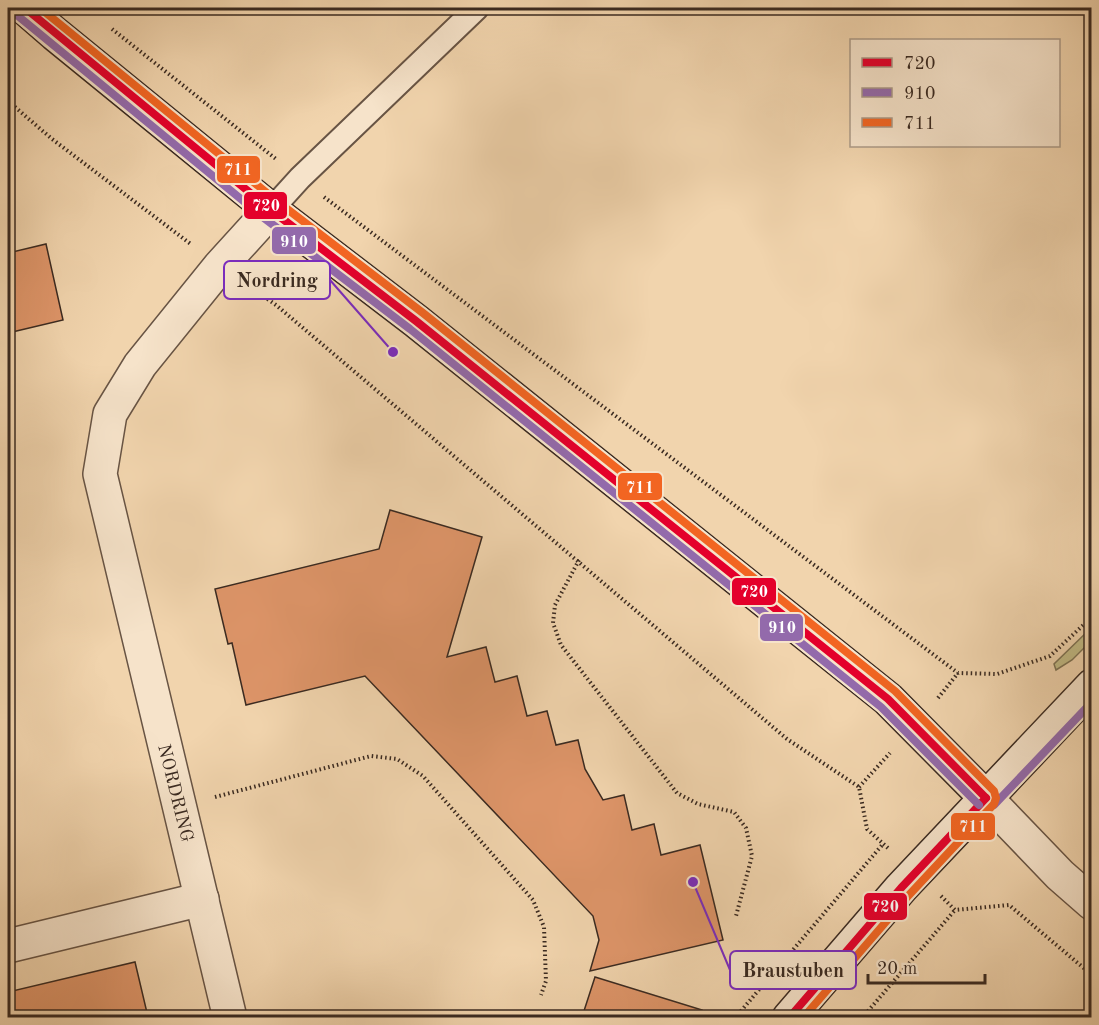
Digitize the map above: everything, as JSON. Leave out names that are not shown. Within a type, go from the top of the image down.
[{"type":"street","points":[[25,8],[271,210],[416,321],[888,699],[1060,875],[1092,903]]},
{"type":"street","name":"NORDRING","points":[[230,1017],[100,474],[110,414],[140,365],[220,266],[271,210]]},
{"type":"street","points":[[789,1017],[915,873],[1092,687]]},
{"type":"street","points":[[8,946],[202,899]]},
{"type":"lane","points":[[271,210],[300,178],[477,8]]},
{"type":"path","points":[[103,22],[300,178],[958,673],[997,674],[1050,656],[1092,617]]},
{"type":"path","points":[[8,101],[52,139],[220,266],[276,304],[787,739],[859,787],[867,829],[955,910]]},
{"type":"path","points":[[579,560],[555,605],[553,622],[561,645],[677,793],[698,804],[734,812],[746,828],[752,856],[736,916]]},
{"type":"path","points":[[179,807],[371,756],[397,759],[423,776],[533,900],[544,927],[546,981],[541,995]]},
{"type":"path","points":[[735,1017],[883,844]]},
{"type":"path","points":[[862,1017],[955,910],[1009,904],[1092,975]]},
{"type":"shaded area","points":[[1091,628],[1091,641],[1072,660],[1056,670],[1054,664]]},
{"type":"building","points":[[46,244],[63,320],[8,333],[8,253]]},
{"type":"building","points":[[390,510],[482,537],[447,657],[486,647],[495,682],[517,676],[527,716],[547,711],[556,745],[578,740],[585,769],[603,800],[624,795],[632,830],[654,824],[661,855],[700,845],[723,940],[590,971],[599,940],[593,916],[365,676],[246,705],[232,643],[228,644],[215,589],[379,549]]},
{"type":"building","points":[[135,962],[148,1017],[78,1017],[77,1012],[54,1017],[8,1017],[8,992]]},
{"type":"building","points":[[595,977],[702,1010],[700,1017],[582,1017]]},
{"type":"transit line","name":"720","points":[[25,8],[271,210],[416,321],[888,699],[986,798]]},
{"type":"transit line","name":"711","points":[[40,8],[278,202],[423,313],[895,691],[994,791],[996,798],[994,804],[909,895],[803,1018]]},
{"type":"transit line","name":"910","points":[[18,16],[264,218],[410,329],[881,707],[979,805]]},
{"type":"transit line","name":"910","points":[[994,805],[1092,702]]},
{"type":"transit line","name":"720","points":[[789,1018],[901,888],[986,798]]},
{"type":"place","name":"Nordring","points":[[393,352]]},
{"type":"place","name":"Braustuben","points":[[693,882]]}]
